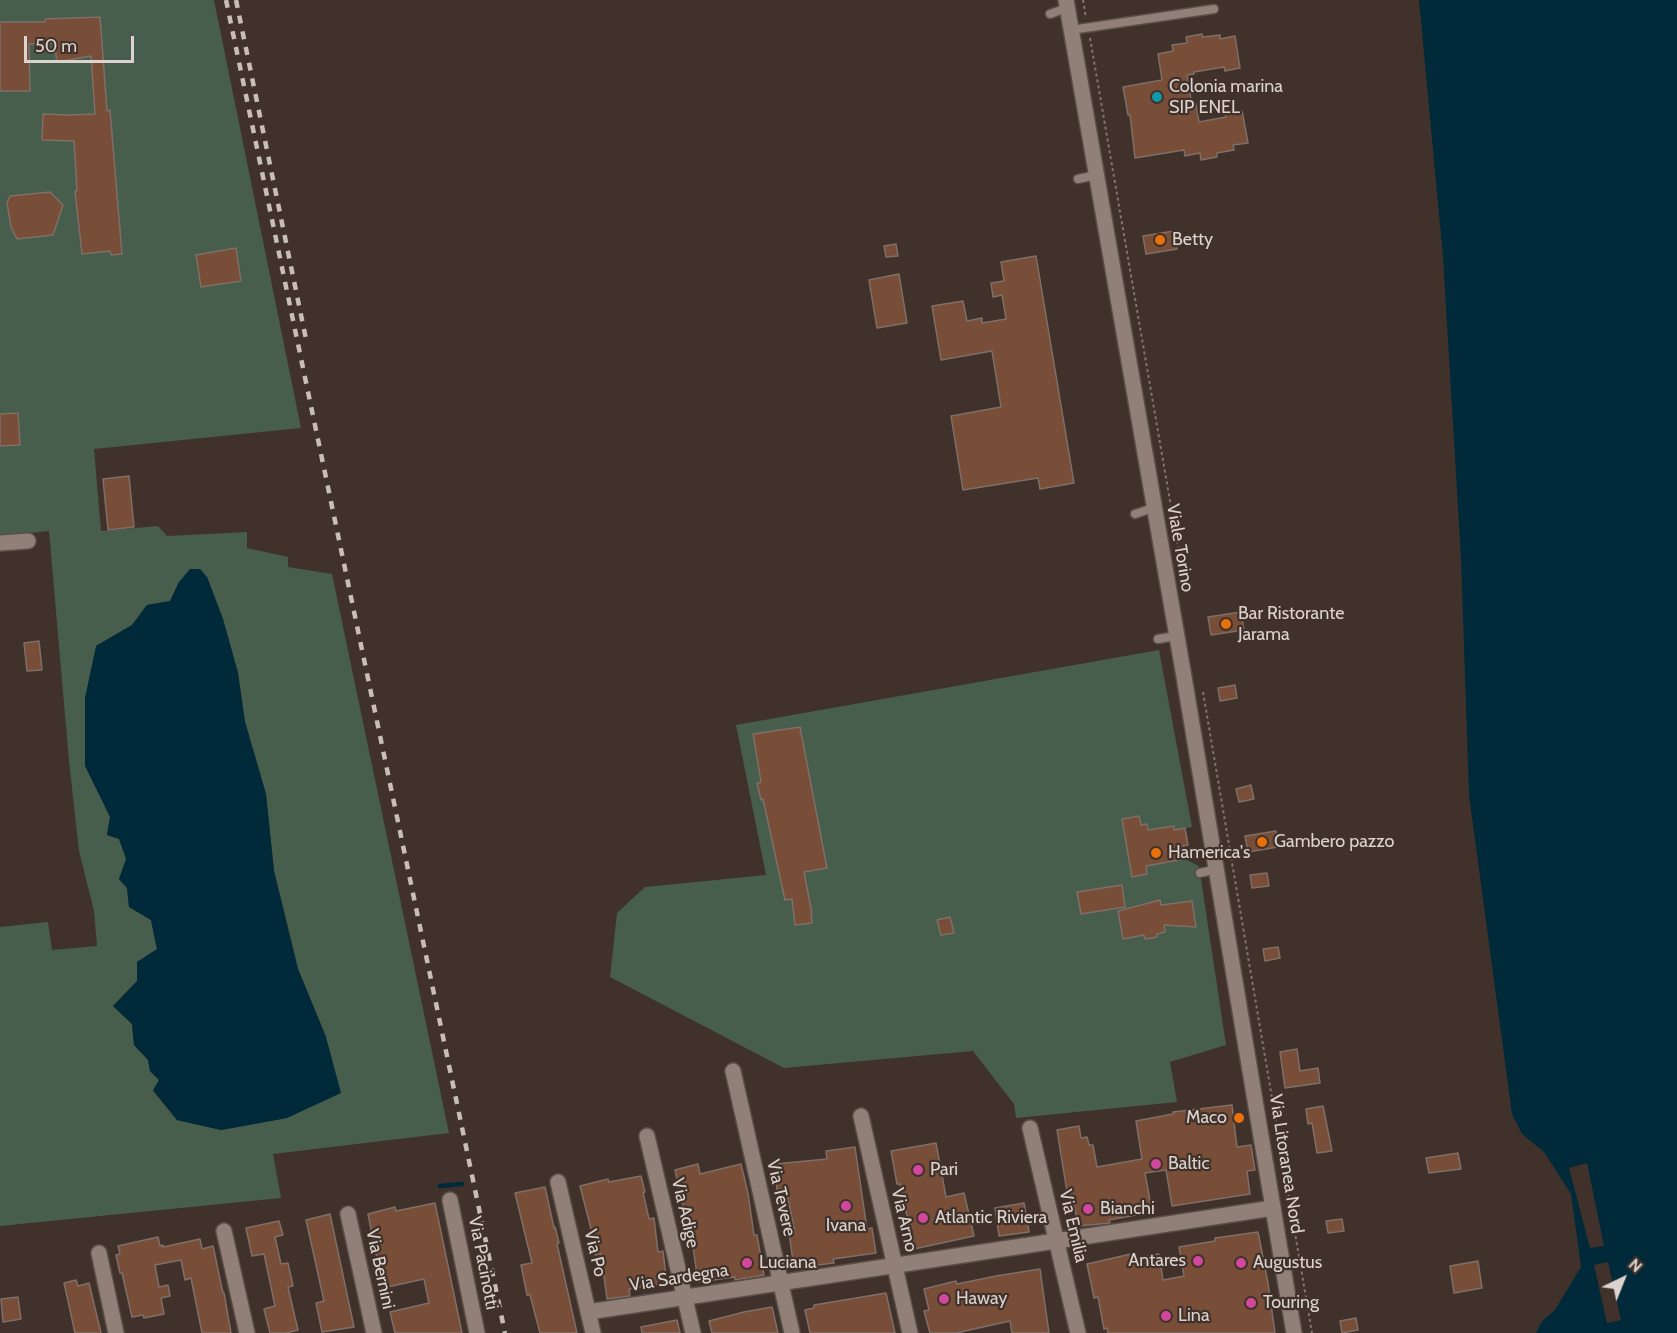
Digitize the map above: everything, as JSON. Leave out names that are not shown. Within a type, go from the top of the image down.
[{"type":"street","name":"Viale Torino","points":[[1066,4],[1251,1073]]},
{"type":"street","points":[[0,543],[28,541]]},
{"type":"street","name":"Via Tevere","points":[[733,1071],[792,1333]]},
{"type":"street","name":"Via Litoranea Nord","points":[[1251,1073],[1294,1333]]},
{"type":"street","name":"Via Arno","points":[[861,1116],[910,1333]]},
{"type":"street","name":"Via Emilia","points":[[1030,1128],[1078,1333]]},
{"type":"street","name":"Via Adige","points":[[647,1136],[693,1333]]},
{"type":"street","name":"Via Po","points":[[558,1182],[593,1333]]},
{"type":"street","name":"Via Pacinotti","points":[[450,1200],[477,1333]]},
{"type":"street","name":"Via Sardegna","points":[[588,1312],[1273,1208]]},
{"type":"street","name":"Via Bernini","points":[[348,1214],[374,1333]]},
{"type":"street","points":[[224,1231],[247,1333]]},
{"type":"street","points":[[99,1253],[116,1333]]},
{"type":"lane","points":[[1050,14],[1066,4]]},
{"type":"lane","points":[[1071,30],[1214,9]]},
{"type":"lane","points":[[1078,179],[1096,175]]},
{"type":"lane","points":[[1135,514],[1154,508]]},
{"type":"lane","points":[[1158,639],[1176,636]]},
{"type":"lane","points":[[1200,873],[1217,869]]},
{"type":"green space","points":[[0,0],[214,0],[301,428],[94,449],[101,531],[158,526],[167,536],[247,532],[247,548],[288,557],[288,567],[332,574],[449,1133],[273,1154],[281,1198],[0,1226],[0,927],[48,922],[52,950],[97,946],[94,911],[79,851],[49,531],[0,536]],"holes":[[[207,577],[223,619],[238,673],[245,722],[266,794],[274,871],[298,969],[326,1037],[287,1118],[221,1130],[177,1120],[153,1091],[159,1080],[150,1071],[148,1060],[134,1045],[132,1024],[113,1006],[137,981],[137,962],[157,950],[151,920],[129,907],[127,888],[119,879],[127,859],[119,839],[107,835],[110,817],[96,646],[132,625],[147,605],[170,601],[179,582]]]},
{"type":"green space","points":[[1159,650],[1192,827],[1174,830],[1174,826],[1148,830],[1141,825],[1139,816],[1122,819],[1132,877],[1147,874],[1146,866],[1185,859],[1199,866],[1226,1045],[1170,1062],[1177,1102],[1016,1118],[1014,1104],[973,1051],[784,1068],[610,977],[617,913],[645,887],[766,875],[736,725]]},
{"type":"water","points":[[1419,0],[1677,0],[1677,1333],[1536,1333],[1542,1321],[1555,1310],[1581,1267],[1571,1194],[1544,1152],[1522,1134],[1512,1114],[1469,795],[1461,558],[1443,257]]},
{"type":"water","points":[[190,569],[200,569],[207,577],[223,619],[238,673],[245,722],[266,794],[274,871],[298,969],[326,1037],[341,1093],[287,1118],[221,1130],[177,1120],[153,1090],[159,1080],[150,1071],[148,1060],[134,1045],[132,1024],[113,1006],[137,981],[137,962],[157,949],[151,920],[129,907],[127,888],[119,879],[126,859],[119,839],[107,835],[110,817],[85,766],[85,698],[96,646],[132,625],[147,605],[170,601],[179,582]]},
{"type":"pier","points":[[1587,1163],[1604,1246],[1590,1248],[1569,1168]]},
{"type":"pier","points":[[1608,1262],[1621,1320],[1607,1323],[1594,1265]]},
{"type":"building","points":[[100,17],[122,254],[111,255],[110,251],[82,254],[75,191],[77,191],[74,141],[42,140],[43,114],[95,114],[91,56],[57,62],[54,43],[29,44],[30,91],[0,91],[0,22],[45,22],[45,19]]},
{"type":"building","name":"Colonia marina SIP ENEL","points":[[1202,34],[1203,37],[1220,35],[1220,39],[1235,36],[1240,68],[1225,71],[1224,67],[1187,75],[1192,105],[1196,104],[1199,122],[1226,117],[1225,114],[1242,111],[1248,143],[1233,145],[1234,150],[1217,153],[1217,157],[1201,160],[1200,153],[1185,156],[1184,150],[1135,158],[1130,115],[1128,115],[1123,87],[1162,80],[1158,54],[1173,51],[1172,45],[1187,43],[1186,37]]},
{"type":"building","points":[[50,192],[63,205],[53,235],[17,239],[11,227],[7,203],[10,196]]},
{"type":"building","name":"Betty","points":[[1174,231],[1177,249],[1146,254],[1143,236]]},
{"type":"building","points":[[896,244],[898,256],[886,257],[884,246]]},
{"type":"building","points":[[236,248],[241,281],[201,287],[196,255]]},
{"type":"building","points":[[1036,256],[1074,483],[1040,489],[1038,478],[963,490],[951,416],[1001,407],[992,351],[941,360],[932,306],[963,301],[967,321],[982,318],[982,323],[1006,319],[1002,295],[993,297],[991,283],[1004,281],[1001,262]]},
{"type":"building","points":[[899,274],[907,323],[877,328],[869,280]]},
{"type":"building","points":[[18,413],[20,445],[0,446],[0,414]]},
{"type":"building","points":[[129,476],[134,527],[108,530],[103,479]]},
{"type":"building","name":"Bar Ristorante Jarama","points":[[1241,612],[1244,630],[1211,635],[1208,617]]},
{"type":"building","points":[[39,641],[42,670],[27,671],[24,643]]},
{"type":"building","points":[[1235,685],[1237,698],[1220,701],[1218,688]]},
{"type":"building","points":[[800,727],[827,868],[804,872],[812,923],[795,925],[792,899],[785,900],[763,799],[761,800],[757,783],[761,782],[753,734]]},
{"type":"building","points":[[1251,785],[1254,799],[1239,802],[1236,789]]},
{"type":"building","name":"Hamerica's","points":[[1139,816],[1141,825],[1147,824],[1148,830],[1174,826],[1174,830],[1185,828],[1188,845],[1183,846],[1185,859],[1146,866],[1147,874],[1132,877],[1122,819]]},
{"type":"building","name":"Gambero pazzo","points":[[1276,831],[1278,847],[1248,852],[1245,836]]},
{"type":"building","points":[[1267,873],[1269,886],[1252,888],[1250,875]]},
{"type":"building","points":[[1122,885],[1125,907],[1081,914],[1077,892]]},
{"type":"building","points":[[1160,900],[1161,905],[1192,901],[1196,927],[1164,925],[1165,932],[1157,934],[1157,937],[1145,939],[1144,935],[1123,939],[1118,911]]},
{"type":"building","points":[[950,917],[954,933],[941,935],[937,920]]},
{"type":"building","points":[[1278,947],[1280,958],[1265,961],[1263,949]]},
{"type":"building","points":[[1297,1049],[1300,1071],[1318,1068],[1320,1083],[1285,1088],[1280,1052]]},
{"type":"building","points":[[1232,1105],[1237,1147],[1251,1145],[1255,1170],[1247,1171],[1250,1194],[1172,1206],[1166,1170],[1145,1173],[1152,1212],[1109,1220],[1110,1223],[1078,1226],[1073,1197],[1068,1198],[1057,1130],[1079,1126],[1081,1138],[1087,1137],[1089,1145],[1093,1145],[1097,1167],[1142,1159],[1136,1121],[1173,1114],[1173,1112]]},
{"type":"building","points":[[1323,1106],[1332,1151],[1317,1153],[1312,1123],[1308,1124],[1306,1109]]},
{"type":"building","points":[[936,1143],[946,1197],[964,1193],[974,1236],[914,1249],[891,1151]]},
{"type":"building","points":[[855,1147],[867,1229],[872,1228],[876,1253],[833,1259],[834,1263],[794,1268],[789,1233],[795,1233],[786,1189],[777,1190],[775,1164],[827,1159],[826,1151]]},
{"type":"building","points":[[1458,1153],[1461,1169],[1429,1173],[1426,1158]]},
{"type":"building","points":[[698,1164],[700,1174],[741,1164],[764,1275],[735,1280],[735,1277],[698,1282],[692,1240],[689,1228],[686,1229],[675,1170]]},
{"type":"building","points":[[641,1176],[649,1219],[654,1218],[658,1252],[663,1251],[667,1283],[629,1289],[630,1296],[607,1299],[601,1254],[595,1255],[580,1186],[608,1179],[609,1182]]},
{"type":"building","points":[[545,1187],[577,1333],[540,1333],[530,1295],[527,1295],[521,1265],[532,1263],[515,1193]]},
{"type":"building","points":[[435,1203],[462,1333],[395,1333],[390,1312],[429,1303],[424,1279],[383,1288],[368,1214],[395,1207],[396,1211]]},
{"type":"building","points":[[1024,1203],[1029,1232],[999,1236],[995,1208]]},
{"type":"building","points":[[330,1214],[354,1327],[322,1332],[316,1303],[324,1301],[306,1220]]},
{"type":"building","points":[[1342,1219],[1344,1231],[1328,1233],[1326,1221]]},
{"type":"building","points":[[279,1221],[283,1235],[275,1237],[281,1264],[288,1263],[293,1286],[288,1287],[298,1330],[270,1333],[264,1309],[275,1306],[264,1254],[252,1256],[246,1228]]},
{"type":"building","points":[[1258,1232],[1275,1333],[1108,1333],[1107,1328],[1104,1329],[1098,1297],[1094,1298],[1087,1264],[1131,1254],[1132,1259],[1159,1254],[1163,1280],[1184,1276],[1179,1247],[1215,1241],[1215,1238]]},
{"type":"building","points":[[158,1237],[160,1246],[163,1245],[163,1247],[200,1239],[202,1249],[213,1246],[231,1333],[202,1333],[191,1278],[185,1280],[181,1260],[155,1265],[159,1287],[168,1285],[170,1296],[161,1298],[164,1314],[144,1318],[143,1315],[132,1317],[116,1255],[120,1254],[118,1246]]},
{"type":"building","points":[[1478,1261],[1482,1288],[1454,1293],[1450,1266]]},
{"type":"building","points":[[1040,1269],[1049,1333],[1012,1333],[1010,1321],[956,1333],[930,1333],[924,1311],[929,1310],[924,1289],[956,1281],[957,1284]]},
{"type":"building","points":[[76,1280],[78,1286],[89,1283],[101,1333],[75,1333],[64,1283]]},
{"type":"building","points":[[886,1293],[895,1333],[810,1333],[805,1310],[814,1308],[814,1305]]},
{"type":"building","points":[[18,1297],[21,1319],[3,1322],[1,1299]]},
{"type":"building","points":[[772,1307],[778,1333],[712,1333],[709,1321]]},
{"type":"building","points":[[1356,1318],[1358,1330],[1342,1333],[1340,1321]]},
{"type":"building","points":[[677,1320],[680,1333],[642,1333],[641,1327]]},
{"type":"waterway","points":[[440,1186],[462,1184]]},
{"type":"railway","points":[[226,0],[505,1333]]},
{"type":"railway","points":[[236,0],[307,344]]},
{"type":"place","name":"Colonia marina SIP ENEL","points":[[1157,97]]},
{"type":"place","name":"Betty","points":[[1160,240]]},
{"type":"place","name":"Bar Ristorante Jarama","points":[[1226,624]]},
{"type":"place","name":"Gambero pazzo","points":[[1262,842]]},
{"type":"place","name":"Hamerica's","points":[[1156,853]]},
{"type":"place","name":"Maco","points":[[1239,1118]]},
{"type":"place","name":"Baltic","points":[[1156,1164]]},
{"type":"place","name":"Pari","points":[[918,1170]]},
{"type":"place","name":"Ivana","points":[[846,1206]]},
{"type":"place","name":"Bianchi","points":[[1088,1209]]},
{"type":"place","name":"Atlantic Riviera","points":[[923,1218]]},
{"type":"place","name":"Antares","points":[[1198,1261]]},
{"type":"place","name":"Luciana","points":[[747,1263]]},
{"type":"place","name":"Augustus","points":[[1241,1263]]},
{"type":"place","name":"Haway","points":[[944,1299]]},
{"type":"place","name":"Touring","points":[[1251,1303]]},
{"type":"place","name":"Lina","points":[[1166,1316]]}]
